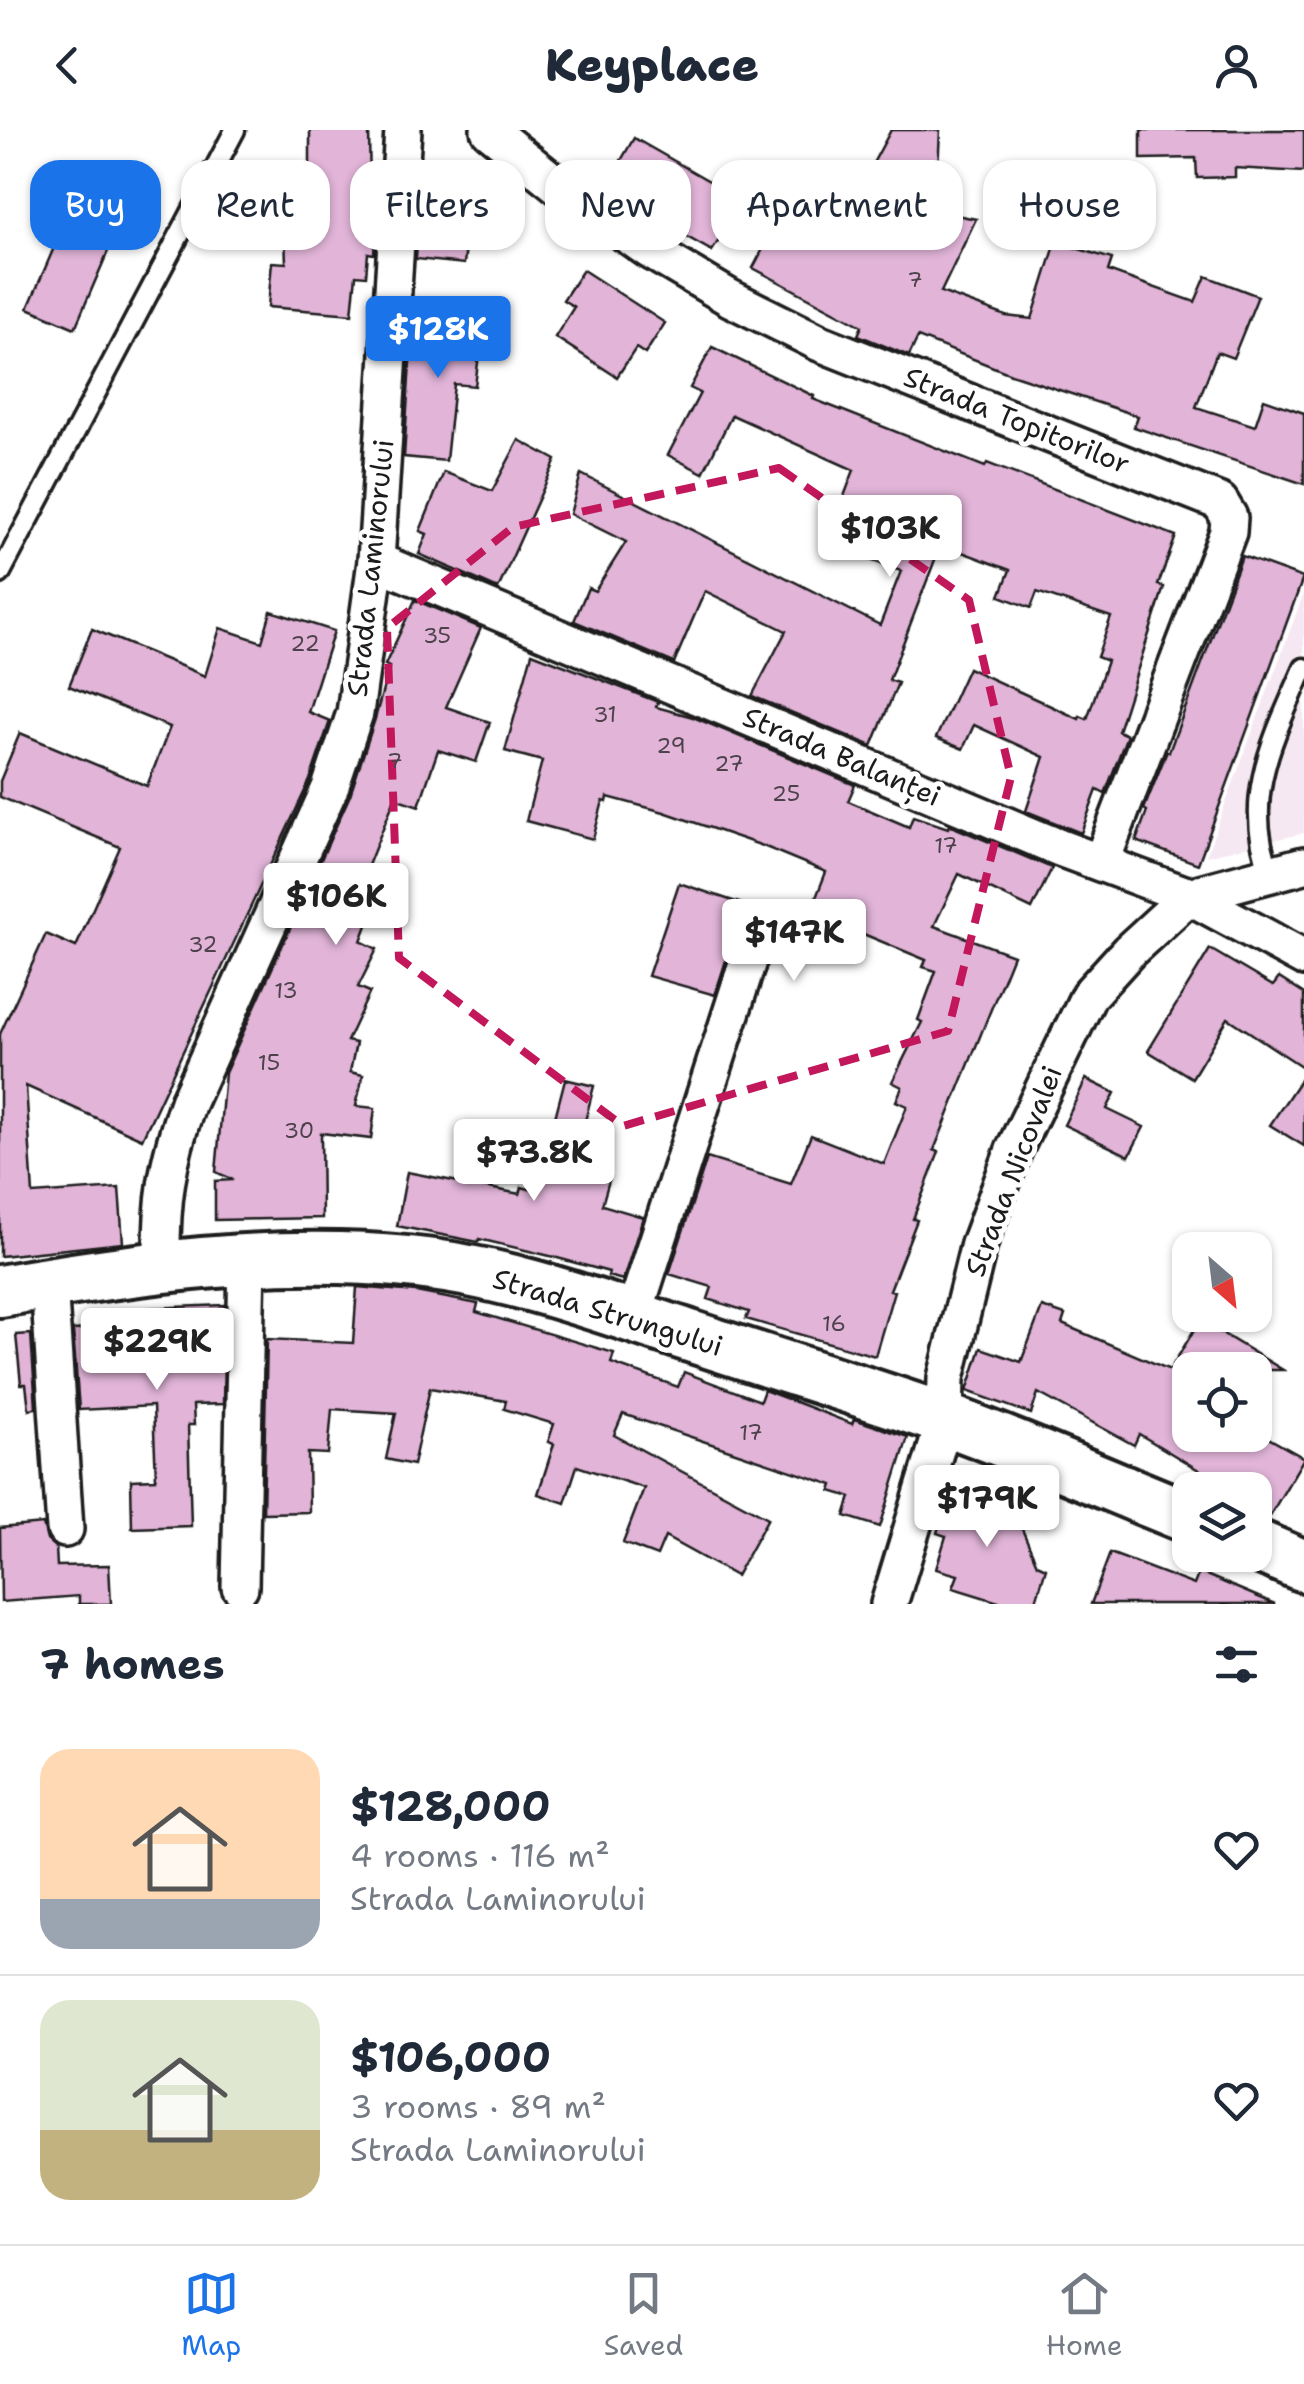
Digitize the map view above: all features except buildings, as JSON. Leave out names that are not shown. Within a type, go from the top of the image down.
[{"type":"street","name":"Strada Laminorului","points":[[162,1268],[162,1202],[170,1154],[188,1102],[340,761],[358,698],[376,561],[403,130]]},
{"type":"street","name":"Strada Topitorilor","points":[[489,130],[608,221],[730,298],[820,342],[1220,502],[1230,517],[1228,532],[1101,864]]},
{"type":"street","name":"Strada Balanței","points":[[376,561],[1101,864],[1189,896],[1304,958]]},
{"type":"street","name":"Strada Nicovalei","points":[[889,1604],[945,1420],[946,1378],[979,1244],[1014,1150],[1089,995],[1189,896],[1288,869]]},
{"type":"street","points":[[633,1318],[757,932]]},
{"type":"street","name":"Strada Strungului","points":[[0,1291],[162,1268],[343,1258],[408,1262],[521,1283],[945,1420],[1172,1511]]},
{"type":"street","points":[[240,1587],[247,1261]]},
{"type":"street","points":[[48,1283],[65,1529]]},
{"type":"street","points":[[1272,1553],[1304,1566]]},
{"type":"lane","points":[[0,574],[235,130]]},
{"type":"lane","points":[[1288,869],[1260,847],[1258,792],[1273,740],[1304,668]]},
{"type":"highlighted area","points":[[779,468],[969,600],[1011,777],[948,1031],[623,1126],[399,958],[387,628],[513,527]]},
{"type":"shaded area","points":[[1304,593],[1304,833],[1206,856]]}]
